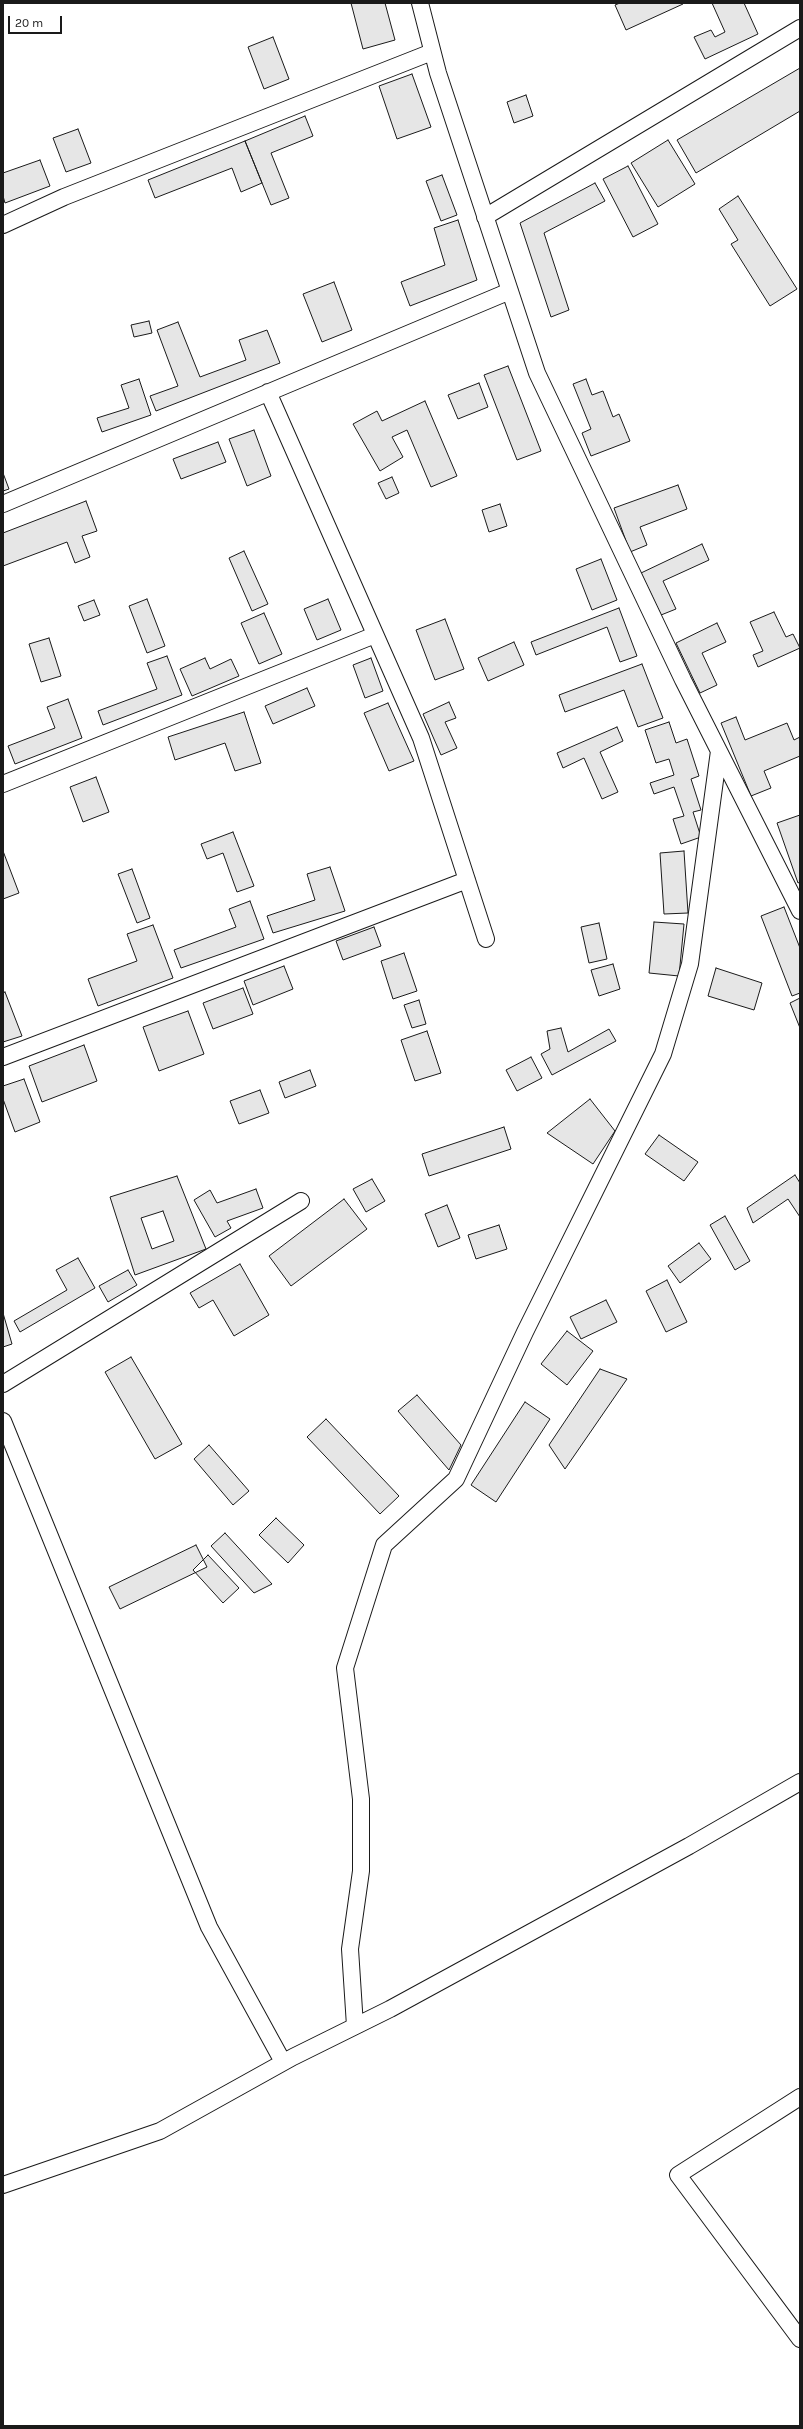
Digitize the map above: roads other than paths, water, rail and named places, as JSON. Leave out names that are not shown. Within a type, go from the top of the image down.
[{"type":"street","points":[[420,3],[432,52],[537,373],[719,751],[800,911]]},
{"type":"street","points":[[486,216],[800,28]]},
{"type":"street","points":[[3,224],[64,197],[432,52]]},
{"type":"street","points":[[3,504],[510,291]]},
{"type":"street","points":[[268,392],[421,738],[486,939]]},
{"type":"street","points":[[3,784],[375,635]]},
{"type":"street","points":[[355,2026],[350,1949],[361,1871],[361,1799],[345,1668],[384,1545],[456,1480],[525,1332],[663,1054],[690,964],[719,751]]},
{"type":"street","points":[[3,1056],[467,880]]},
{"type":"street","points":[[3,1384],[302,1201]]},
{"type":"street","points":[[3,1421],[210,1927],[283,2062]]},
{"type":"street","points":[[3,2185],[160,2131],[283,2062],[355,2026],[689,1846],[800,1782]]},
{"type":"street","points":[[800,2097],[678,2175],[800,2339]]}]
